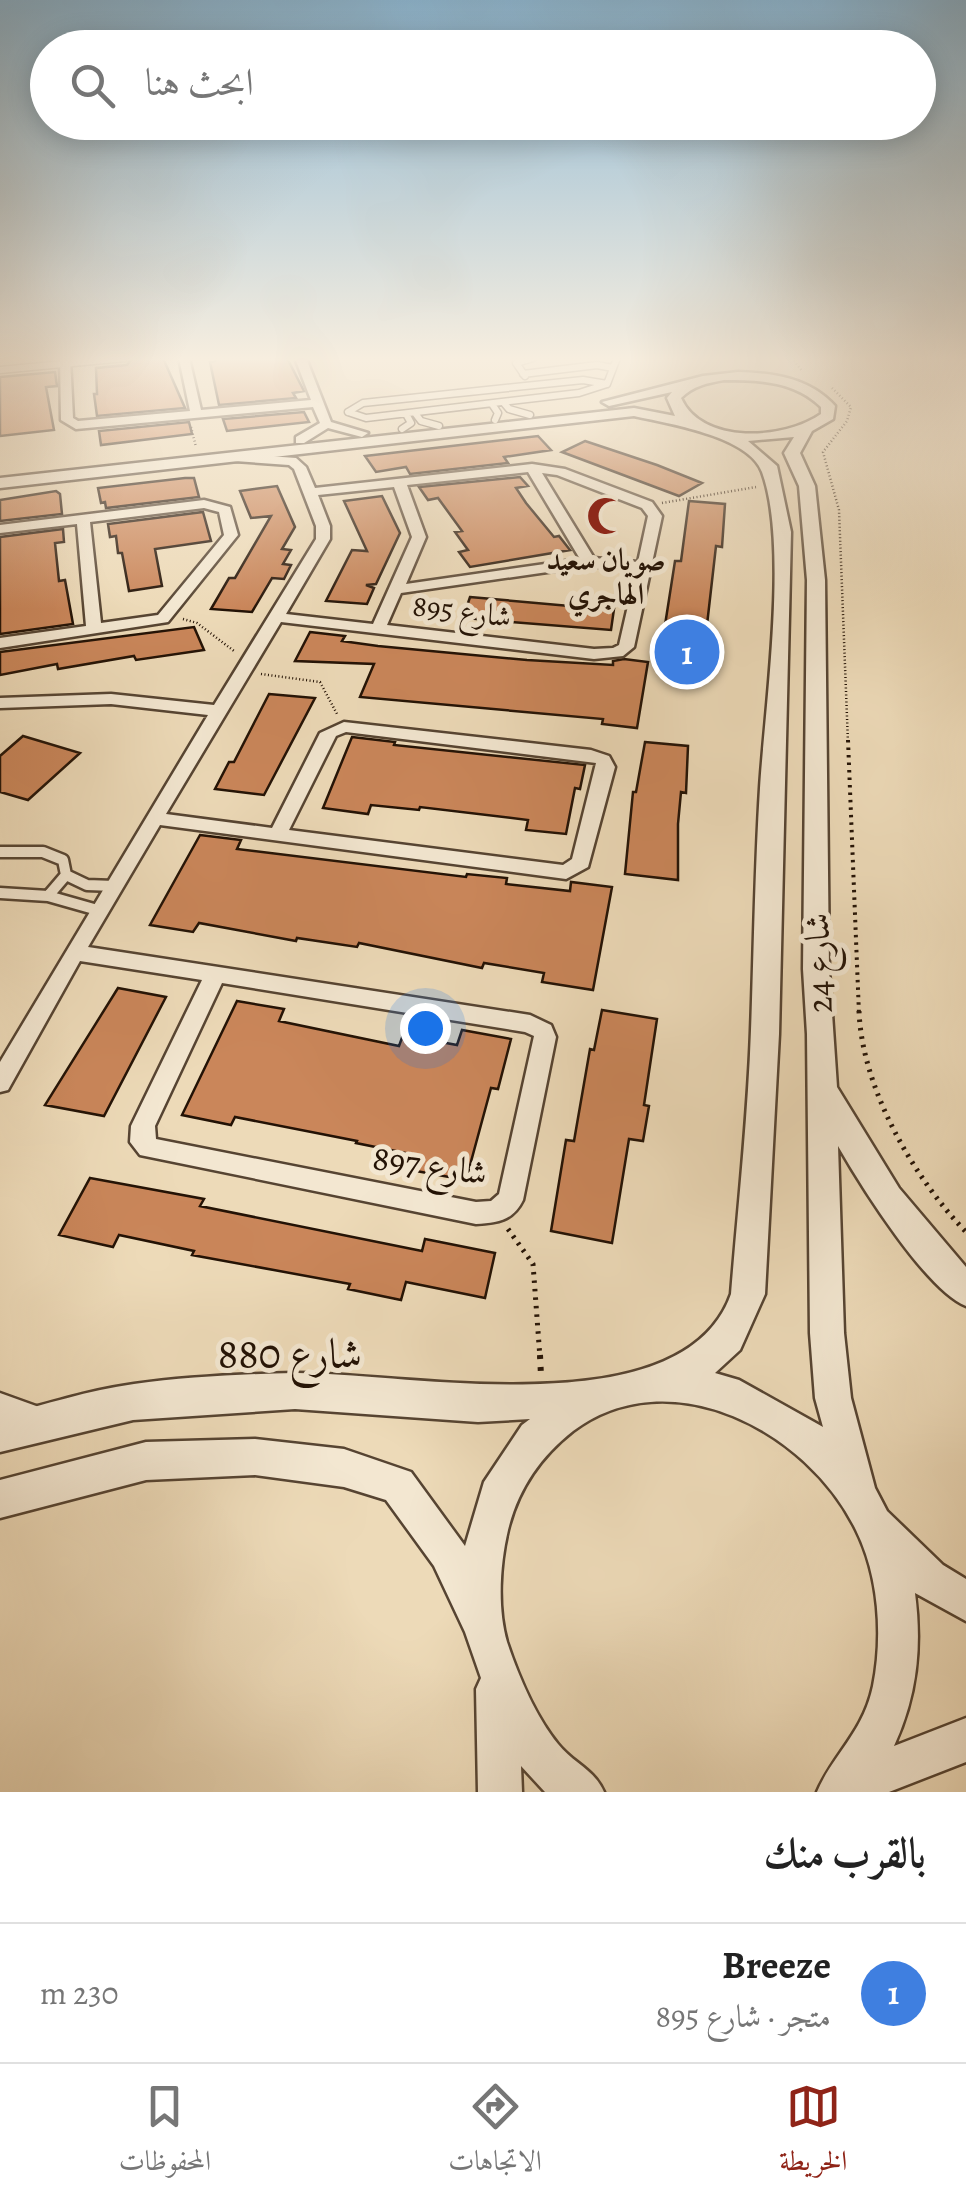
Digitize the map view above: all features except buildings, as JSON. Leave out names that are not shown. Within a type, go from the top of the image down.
[{"type":"street","points":[[8,471],[285,442]]},
{"type":"street","points":[[0,1083],[74,952],[158,819],[322,539],[323,526],[300,467],[292,461],[233,458],[228,452],[290,442]]},
{"type":"street","points":[[0,482],[233,458],[339,442]]},
{"type":"street","points":[[300,467],[320,451],[348,442]]},
{"type":"street","points":[[732,442],[757,454],[770,466],[776,483]]},
{"type":"street","name":"شارع 24","points":[[799,442],[792,453],[807,486],[816,580],[816,969],[826,1333],[833,1398],[867,1510],[896,1587],[900,1659],[884,1728],[843,1790]]},
{"type":"street","points":[[311,492],[532,468],[560,472],[647,505]]},
{"type":"street","points":[[532,468],[589,562]]},
{"type":"street","points":[[0,482],[17,477],[8,471]]},
{"type":"street","points":[[378,629],[420,537],[399,482]]},
{"type":"street","name":"شارع 24","points":[[661,1380],[697,1367],[724,1347],[739,1323],[748,1294],[765,1034],[769,828],[782,582],[776,483]]},
{"type":"street","points":[[0,528],[204,504],[226,510],[232,535],[169,615],[156,622],[0,644]]},
{"type":"street","name":"شارع 895","points":[[276,617],[594,654],[617,653],[626,647],[655,516],[647,505]]},
{"type":"street","points":[[83,519],[94,630]]},
{"type":"street","points":[[398,589],[589,562],[644,567]]},
{"type":"street","points":[[0,703],[110,699],[219,711]]},
{"type":"street","points":[[158,819],[573,871],[581,862],[606,767],[603,760],[591,755],[344,727],[329,733],[280,832]]},
{"type":"street","name":"شارع 897","points":[[74,952],[216,974],[530,1024],[544,1032],[544,1044],[510,1200],[497,1212],[476,1213],[156,1152],[142,1142],[143,1126],[216,974]]},
{"type":"street","points":[[822,1086],[854,1150],[901,1218],[966,1290]]},
{"type":"street","points":[[482,1632],[479,1556],[499,1488],[535,1434],[584,1398],[622,1385],[661,1380],[716,1387],[771,1410],[820,1448],[867,1510],[929,1580],[966,1601]]},
{"type":"street","name":"شارع 880","points":[[0,1434],[134,1402],[295,1392],[478,1404],[584,1398]]},
{"type":"street","points":[[0,1407],[46,1423]]},
{"type":"street","points":[[0,1498],[146,1461],[256,1457],[344,1468],[398,1485],[448,1552],[482,1632],[497,1684],[500,1792]]},
{"type":"street","points":[[497,1684],[546,1764],[582,1792]]},
{"type":"street","points":[[843,1790],[966,1740]]},
{"type":"lane","points":[[0,852],[58,856],[63,860],[66,875]]},
{"type":"lane","points":[[66,875],[87,885],[114,886]]},
{"type":"lane","points":[[48,896],[66,875]]},
{"type":"lane","points":[[0,893],[48,896],[101,911]]},
{"type":"path","points":[[196,442],[197,451]]},
{"type":"path","points":[[827,442],[823,452],[839,510],[860,1024],[868,1064],[905,1154],[966,1232]]},
{"type":"path","points":[[647,505],[776,483]]},
{"type":"path","points":[[169,615],[197,623],[246,667],[320,682],[344,727]]},
{"type":"path","points":[[497,1212],[533,1264],[542,1400]]},
{"type":"place","name":"صويان سعيد الهاجري","points":[[606,516]]},
{"type":"place","name":"Breeze","points":[[687,652]]}]
